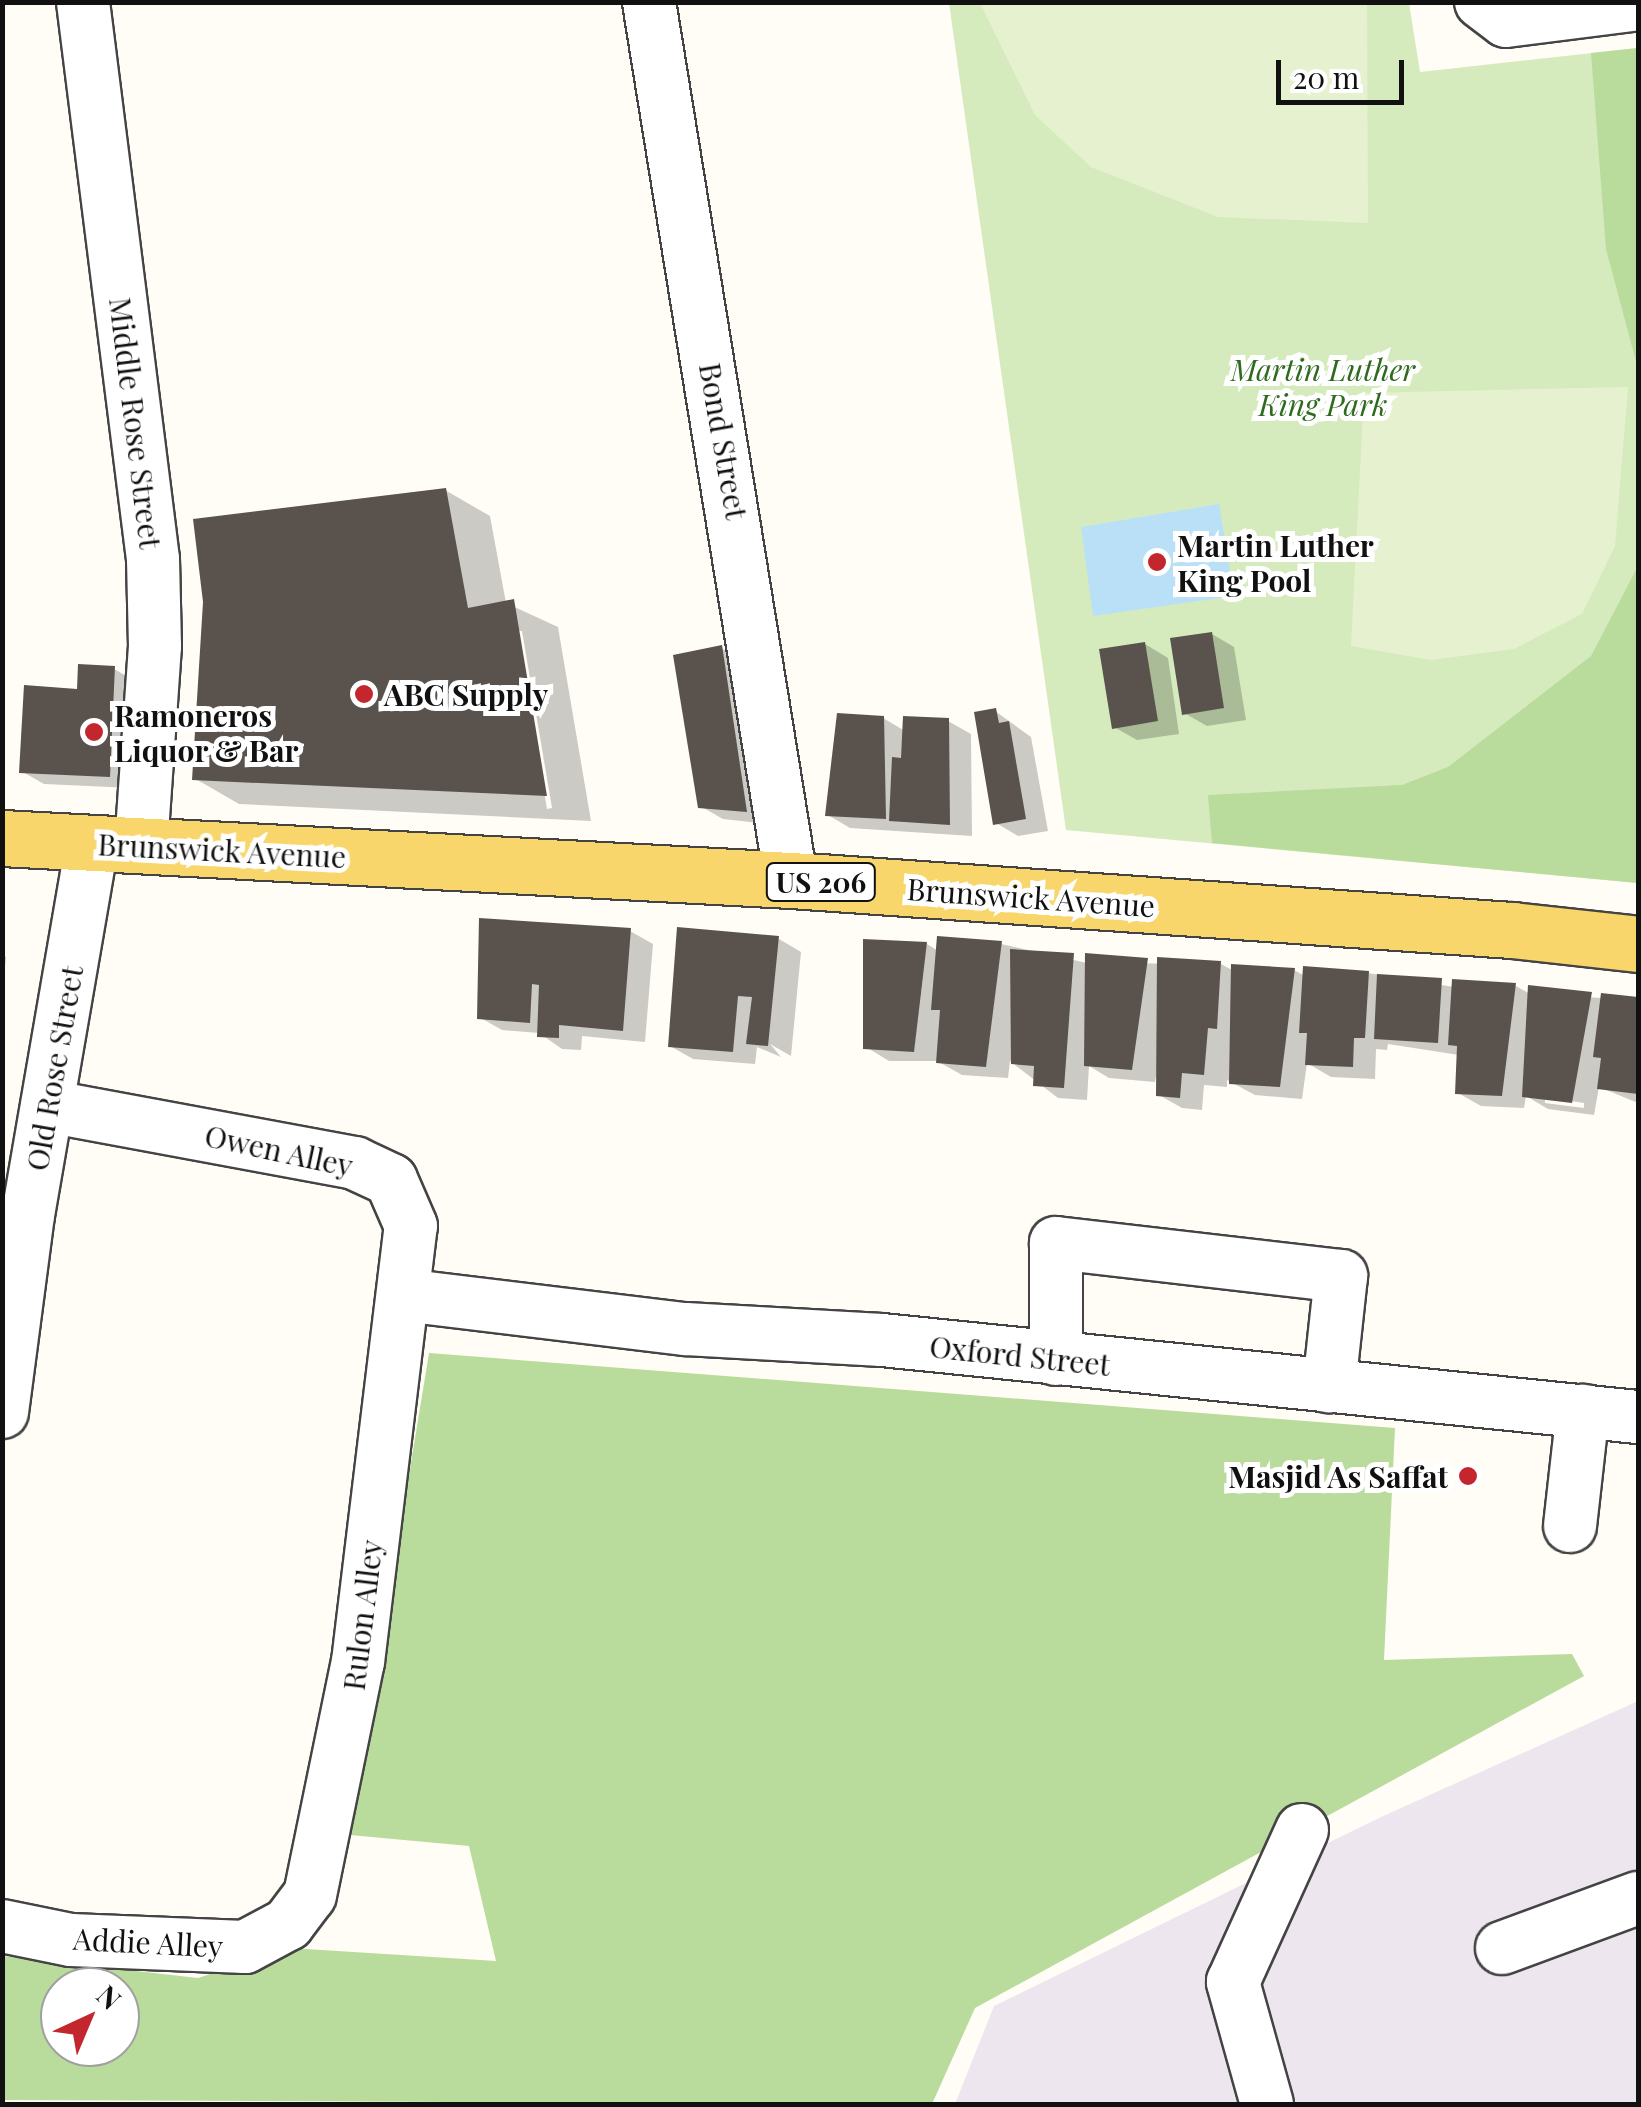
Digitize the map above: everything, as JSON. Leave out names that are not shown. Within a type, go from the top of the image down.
[{"type":"main road","name":"Brunswick Avenue","points":[[2,838],[791,880],[1512,930],[1638,944]]},
{"type":"street","name":"Middle Rose Street","points":[[83,2],[153,559],[155,646],[116,844]]},
{"type":"street","name":"Bond Street","points":[[649,2],[791,880]]},
{"type":"street","points":[[1486,8],[1506,21],[1638,4]]},
{"type":"street","name":"Old Rose Street","points":[[2,1412],[15,1214],[116,844]]},
{"type":"street","name":"Owen Alley","points":[[47,1106],[277,1146],[355,1163],[390,1180],[404,1197],[411,1226],[402,1295]]},
{"type":"street","points":[[1056,1359],[1056,1243],[1341,1276],[1330,1386]]},
{"type":"street","name":"Oxford Street","points":[[402,1295],[686,1329],[1056,1359],[1638,1417]]},
{"type":"street","name":"Rulon Alley","points":[[288,1924],[310,1895],[348,1730],[402,1295]]},
{"type":"street","points":[[1570,1526],[1583,1412]]},
{"type":"street","points":[[1267,2104],[1233,1982],[1302,1830]]},
{"type":"street","points":[[1502,1948],[1638,1898]]},
{"type":"street","name":"Addie Alley","points":[[2,1926],[72,1940],[245,1948],[288,1924]]},
{"type":"shaded area","points":[[1638,1701],[1638,2104],[955,2104],[994,2006],[1381,1817]]},
{"type":"green space","name":"Martin Luther King Park","points":[[949,3],[1409,3],[1420,72],[1638,48],[1638,883],[1066,830]]},
{"type":"green space","points":[[980,3],[1367,3],[1368,223],[1218,217],[1091,167],[1035,115]]},
{"type":"green space","points":[[1638,48],[1638,369],[1606,249],[1591,53]]},
{"type":"green space","points":[[1628,387],[1615,546],[1582,614],[1514,649],[1431,660],[1351,646],[1364,393]]},
{"type":"green space","points":[[1638,566],[1638,883],[1212,843],[1208,795],[1402,785],[1448,767],[1591,656]]},
{"type":"green space","points":[[429,1353],[1395,1428],[1384,1660],[1572,1654],[1584,1676],[975,2008],[932,2104],[3,2100],[3,1956],[100,1967],[40,1967],[40,2067],[140,2067],[140,1971],[198,1978],[290,1948],[496,1961],[469,1846],[350,1835]]},
{"type":"water","name":"Martin Luther King Pool","points":[[1219,504],[1234,596],[1093,616],[1081,527]]},
{"type":"building","name":"ABC Supply","points":[[446,488],[468,608],[514,599],[547,796],[192,780],[203,602],[193,519]]},
{"type":"building","points":[[1212,632],[1224,708],[1182,715],[1170,638]]},
{"type":"building","points":[[1145,642],[1158,721],[1112,729],[1099,649]]},
{"type":"building","points":[[722,645],[747,812],[698,808],[673,655]]},
{"type":"building","points":[[78,664],[115,666],[110,777],[19,773],[24,685],[77,689]]},
{"type":"building","points":[[996,708],[999,723],[1009,721],[1026,819],[993,825],[974,712]]},
{"type":"building","points":[[837,713],[884,716],[886,819],[825,816]]},
{"type":"building","points":[[903,716],[949,718],[950,825],[889,821],[892,757],[901,758]]},
{"type":"building","points":[[479,918],[631,928],[623,1031],[559,1025],[559,1038],[537,1037],[539,985],[532,984],[530,1023],[477,1019]]},
{"type":"building","points":[[677,927],[779,936],[768,1046],[746,1044],[752,997],[738,996],[733,1052],[668,1047]]},
{"type":"building","points":[[937,936],[1002,941],[986,1067],[936,1063],[940,1010],[931,1010]]},
{"type":"building","points":[[863,939],[927,942],[914,1052],[863,1049]]},
{"type":"building","points":[[1010,949],[1074,953],[1064,1088],[1033,1086],[1034,1066],[1011,1064]]},
{"type":"building","points":[[1085,953],[1148,958],[1132,1070],[1084,1066]]},
{"type":"building","points":[[1157,957],[1221,961],[1217,1029],[1208,1028],[1204,1075],[1182,1073],[1180,1098],[1156,1096]]},
{"type":"building","points":[[1231,964],[1295,968],[1280,1087],[1229,1084]]},
{"type":"building","points":[[1303,966],[1369,971],[1365,1038],[1354,1038],[1353,1067],[1305,1065],[1307,1033],[1299,1033]]},
{"type":"building","points":[[1377,974],[1442,978],[1438,1043],[1374,1039]]},
{"type":"building","points":[[1452,979],[1516,983],[1502,1096],[1455,1094],[1457,1046],[1448,1045]]},
{"type":"building","points":[[1528,985],[1592,992],[1572,1103],[1522,1097]]},
{"type":"building","points":[[1601,993],[1638,997],[1638,1094],[1597,1089],[1601,1058],[1593,1057]]},
{"type":"place","name":"Martin Luther King Pool","points":[[1157,562]]},
{"type":"place","name":"ABC Supply","points":[[364,694]]},
{"type":"place","name":"Ramoneros Liquor & Bar","points":[[94,732]]},
{"type":"place","name":"Masjid As Saffat","points":[[1468,1476]]}]
